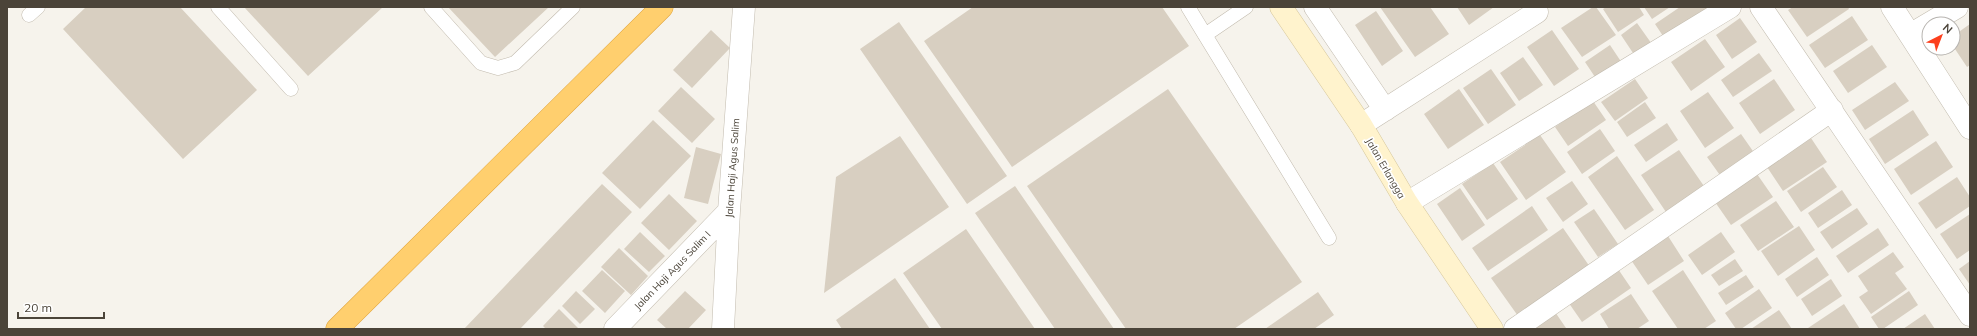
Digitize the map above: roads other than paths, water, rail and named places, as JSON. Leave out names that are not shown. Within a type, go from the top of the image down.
[{"type":"highway","points":[[347,326],[658,8]]},
{"type":"street","name":"Jalan Haji Agus Salim","points":[[723,329],[729,211],[744,7]]},
{"type":"street","name":"Jalan Erlangga","points":[[1281,7],[1361,125],[1407,203],[1492,329]]},
{"type":"street","points":[[1315,7],[1385,110]]},
{"type":"street","points":[[1407,203],[1730,7]]},
{"type":"street","points":[[1761,7],[1970,315]]},
{"type":"street","points":[[1892,7],[1970,128]]},
{"type":"street","points":[[1910,35],[1957,7]]},
{"type":"street","points":[[1361,125],[1539,9]]},
{"type":"street","points":[[1515,329],[1832,110]]},
{"type":"street","name":"Jalan Haji Agus Salim I","points":[[615,329],[729,211]]},
{"type":"lane","points":[[218,7],[291,89]]},
{"type":"lane","points":[[431,7],[481,64],[498,68],[515,63],[573,7]]},
{"type":"lane","points":[[1188,7],[1329,238]]},
{"type":"lane","points":[[1205,35],[1246,7]]}]
